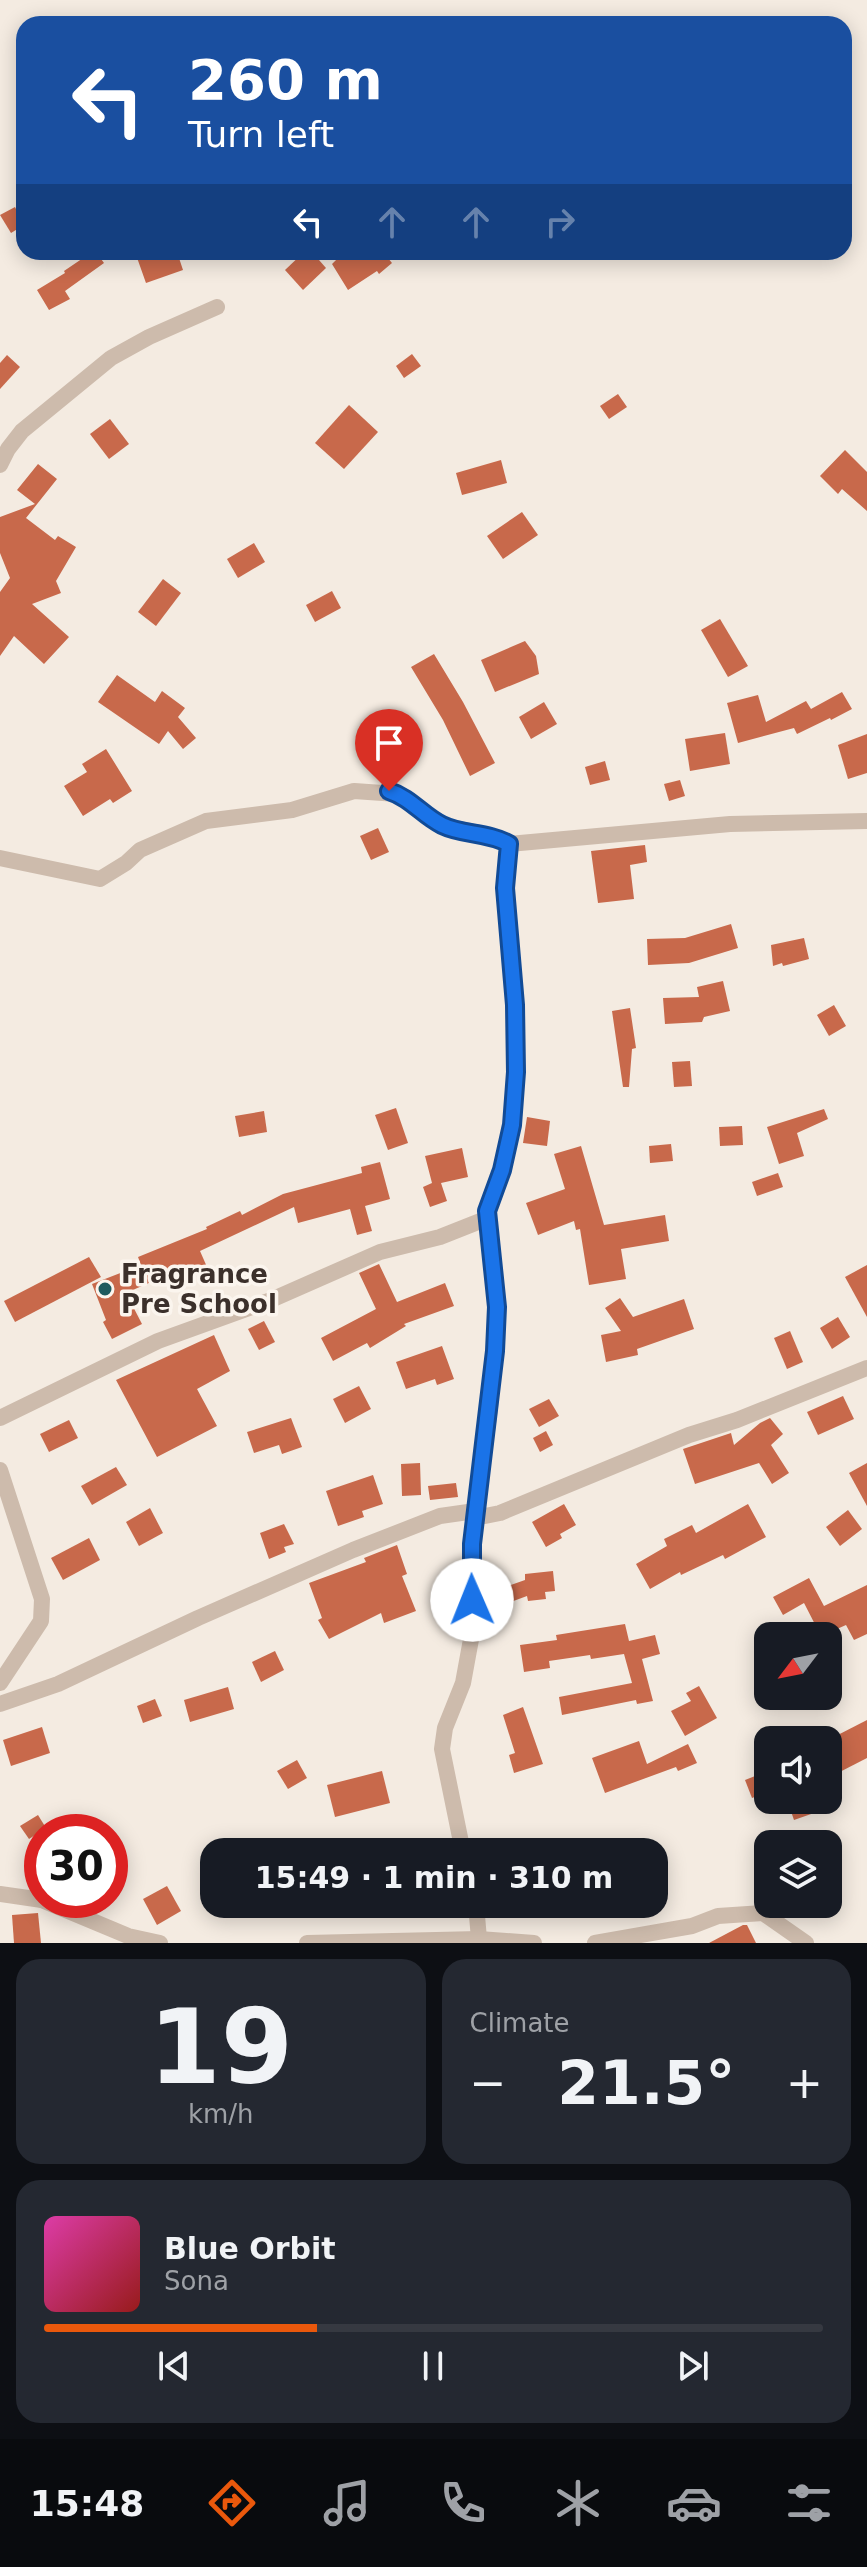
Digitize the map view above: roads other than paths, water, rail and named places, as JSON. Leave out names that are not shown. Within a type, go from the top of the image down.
[{"type":"street","points":[[0,465],[22,431],[111,358],[149,337],[217,307]]},
{"type":"street","points":[[0,858],[100,879],[140,850],[206,821],[281,812],[354,791],[397,794],[440,825],[476,832],[509,844],[730,824],[867,821]]},
{"type":"street","points":[[460,1838],[442,1749],[445,1728],[463,1683],[474,1623],[471,1577],[475,1511],[495,1351],[497,1307],[488,1218],[512,1125],[516,1072],[515,1005],[505,888],[509,844]]},
{"type":"street","points":[[0,1418],[158,1341],[271,1300],[380,1252],[440,1237],[488,1218]]},
{"type":"street","points":[[0,1704],[71,1679],[198,1618],[353,1550],[440,1516],[475,1511],[485,1516],[500,1513],[689,1435],[737,1420],[867,1368]]},
{"type":"street","points":[[0,1470],[43,1610],[41,1621],[0,1683]]},
{"type":"street","points":[[0,1894],[24,1897]]},
{"type":"street","points":[[595,1943],[692,1926],[718,1916],[763,1913],[806,1943]]},
{"type":"street","points":[[85,1918],[128,1936],[160,1943]]},
{"type":"street","points":[[477,1918],[479,1939]]},
{"type":"street","points":[[307,1943],[479,1939],[534,1943]]},
{"type":"place","name":"Fragrance Pre School","points":[[105,1289]]}]
